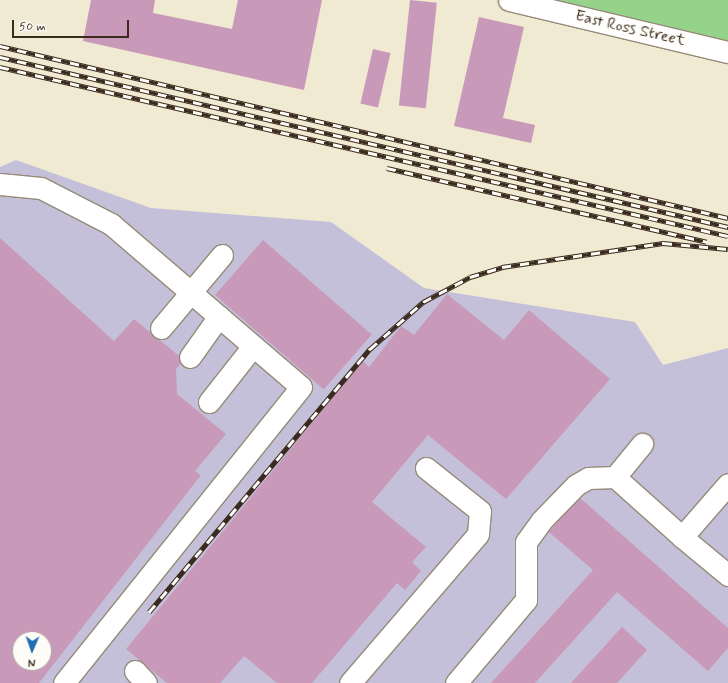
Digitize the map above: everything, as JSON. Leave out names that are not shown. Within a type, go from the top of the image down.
[{"type":"street","name":"East Ross Street","points":[[509,0],[728,52]]},
{"type":"street","points":[[0,184],[41,188],[111,224],[301,387],[64,683]]},
{"type":"street","points":[[161,328],[222,255]]},
{"type":"street","points":[[190,357],[219,316]]},
{"type":"street","points":[[209,402],[253,346]]},
{"type":"street","points":[[615,477],[642,444]]},
{"type":"street","points":[[350,683],[478,534],[480,511],[426,468]]},
{"type":"street","points":[[456,683],[526,600],[526,542],[541,521],[576,485],[588,478],[615,477],[682,537],[728,575]]},
{"type":"street","points":[[682,537],[728,484]]},
{"type":"shaded area","points":[[16,160],[151,208],[331,222],[424,288],[635,322],[663,365],[728,348],[728,683],[0,683],[0,167]]},
{"type":"green space","points":[[509,0],[728,0],[728,52]]},
{"type":"building","points":[[91,0],[155,0],[153,13],[232,29],[238,0],[322,0],[304,90],[83,41]]},
{"type":"building","points":[[410,0],[437,3],[426,108],[399,105]]},
{"type":"building","points":[[479,17],[524,27],[503,118],[535,125],[531,143],[454,126]]},
{"type":"building","points":[[373,49],[391,53],[378,108],[360,104]]},
{"type":"building","points":[[0,238],[114,341],[134,319],[184,360],[176,369],[177,394],[226,434],[195,471],[201,475],[52,666],[52,631],[12,631],[12,671],[48,671],[39,683],[0,683]]},
{"type":"building","points":[[263,240],[372,334],[324,390],[215,295]]},
{"type":"building","points":[[447,294],[504,340],[529,310],[610,379],[506,499],[428,435],[372,502],[426,547],[412,562],[421,571],[405,590],[397,583],[312,683],[277,683],[244,656],[220,683],[167,683],[126,649],[363,361],[369,367],[401,326],[414,335]]},
{"type":"building","points":[[579,497],[728,628],[728,648],[708,671],[617,592],[535,683],[491,683],[593,570],[549,532]]},
{"type":"building","points":[[622,627],[647,650],[617,683],[571,683]]},
{"type":"railway","points":[[0,46],[728,218]]},
{"type":"railway","points":[[0,57],[728,227]]},
{"type":"railway","points":[[0,67],[728,236]]},
{"type":"railway","points":[[387,168],[707,242]]},
{"type":"railway","points":[[149,612],[370,349],[423,302],[470,277],[502,267],[663,243],[728,249]]}]
